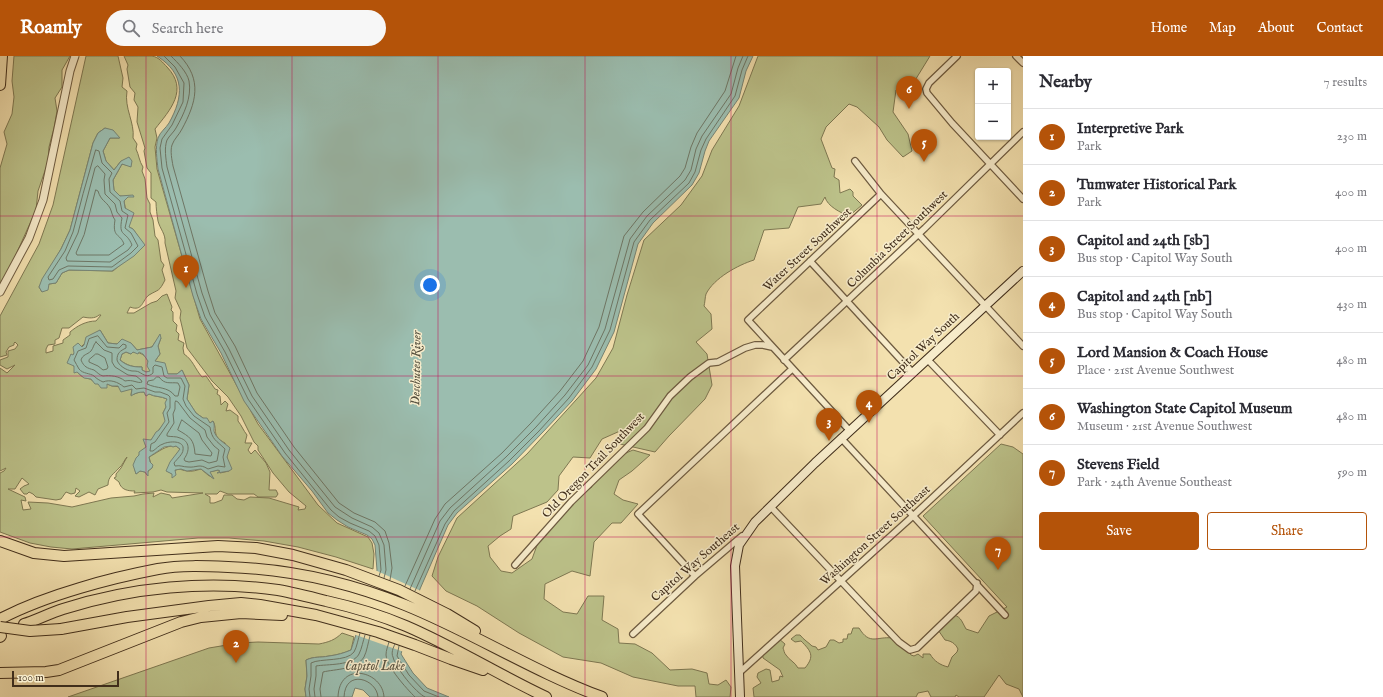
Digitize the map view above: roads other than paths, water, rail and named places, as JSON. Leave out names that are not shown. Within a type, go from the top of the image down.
[{"type":"highway","points":[[0,85],[2,56]]},
{"type":"highway","points":[[0,541],[34,553],[64,556],[218,546],[244,547],[293,555],[346,570],[399,590],[520,661],[602,697]]},
{"type":"highway","points":[[0,619],[22,608],[104,581],[159,569],[215,566],[271,570],[299,574],[342,584],[406,605],[464,628]]},
{"type":"highway","points":[[24,624],[63,609],[103,598],[142,591],[177,587],[223,586],[280,590],[336,603],[384,617],[454,648],[546,697]]},
{"type":"highway","points":[[0,611],[47,599]]},
{"type":"highway","points":[[0,633],[61,629],[127,617],[240,603],[260,605],[332,619],[385,635],[509,678]]},
{"type":"highway","points":[[0,673],[46,672],[59,670],[164,628],[201,617],[252,613],[288,615],[327,621],[332,619]]},
{"type":"main road","name":"Capitol Way South","points":[[771,507],[841,438],[913,373],[984,305],[1023,271]]},
{"type":"main road","name":"Capitol Way Southeast","points":[[750,530],[755,522],[771,507]]},
{"type":"main road","points":[[740,695],[735,566],[739,545],[750,530]]},
{"type":"street","points":[[0,292],[29,238],[43,200],[66,86],[76,56]]},
{"type":"street","points":[[957,56],[929,83],[926,89],[927,93],[952,123],[1023,199]]},
{"type":"street","points":[[1016,56],[1023,63]]},
{"type":"street","name":"Columbia Street Southwest","points":[[784,360],[919,234],[1023,132]]},
{"type":"street","points":[[855,161],[881,194],[1023,346]]},
{"type":"street","name":"Water Street Southwest","points":[[772,347],[748,320],[881,194]]},
{"type":"street","points":[[810,261],[913,373]]},
{"type":"street","name":"Old Oregon Trail Southwest","points":[[515,565],[571,502],[647,428],[670,396],[690,377],[709,363],[718,362],[745,348],[755,345],[772,347]]},
{"type":"street","points":[[772,347],[850,431]]},
{"type":"street","points":[[927,359],[1000,436]]},
{"type":"street","points":[[695,576],[638,514],[792,369]]},
{"type":"street","name":"Washington Street Southeast","points":[[740,672],[842,581],[1000,436],[1023,413]]},
{"type":"street","points":[[841,438],[1005,614]]},
{"type":"street","points":[[771,507],[899,642],[910,650],[916,648],[976,591],[977,583]]},
{"type":"street","name":"Capitol Way Southeast","points":[[633,634],[695,576],[750,530]]},
{"type":"water","points":[[157,56],[753,56],[746,71],[739,98],[709,141],[699,173],[692,185],[653,223],[638,244],[614,332],[596,369],[572,401],[542,433],[512,464],[457,513],[448,525],[420,589],[401,654],[413,673],[427,688],[449,697],[370,697],[363,690],[355,688],[352,697],[306,697],[306,660],[326,657],[351,650],[377,570],[375,545],[372,539],[367,535],[348,527],[328,513],[312,491],[282,456],[244,401],[221,353],[201,319],[193,296],[158,169],[156,150],[158,138],[174,113],[179,95],[179,86],[173,70]]},
{"type":"water","points":[[105,128],[113,130],[120,138],[110,138],[103,151],[106,161],[114,170],[121,161],[129,157],[132,161],[131,167],[122,164],[113,180],[114,190],[120,196],[133,195],[134,197],[128,197],[124,201],[125,208],[134,213],[129,227],[133,229],[145,245],[134,256],[112,271],[69,270],[62,273],[56,283],[49,284],[48,290],[42,292],[39,287],[42,279],[61,249],[70,230],[93,143],[98,133]]},
{"type":"water","points":[[100,330],[108,343],[117,344],[122,339],[131,343],[137,350],[152,347],[160,334],[161,338],[158,346],[160,354],[155,361],[165,363],[168,374],[177,374],[182,370],[189,385],[187,399],[196,413],[203,418],[207,418],[210,423],[213,421],[215,434],[230,448],[227,457],[232,469],[217,473],[220,471],[210,472],[214,479],[201,469],[187,471],[181,469],[175,470],[176,475],[172,478],[172,474],[166,471],[170,462],[180,449],[176,446],[171,446],[164,447],[149,457],[150,462],[153,465],[148,471],[148,476],[145,472],[140,471],[136,474],[133,465],[139,455],[139,452],[146,447],[143,439],[151,440],[165,421],[163,413],[166,407],[165,403],[167,399],[149,394],[146,396],[144,392],[131,396],[132,389],[121,392],[118,386],[107,384],[107,388],[101,388],[91,379],[84,378],[77,372],[74,373],[74,366],[67,363],[71,354],[73,355],[74,353],[73,347],[78,343],[82,347],[86,337]],"holes":[[[126,352],[131,354],[133,352],[143,354],[148,361],[147,366],[150,371],[146,372],[142,370],[142,367],[130,366],[120,360],[122,354]]]},
{"type":"place","name":"Washington State Capitol Museum","points":[[909,109]]},
{"type":"place","name":"Lord Mansion & Coach House","points":[[924,162]]},
{"type":"place","name":"Interpretive Park","points":[[186,288]]},
{"type":"place","name":"Capitol and 24th [nb]","points":[[869,423]]},
{"type":"place","name":"Capitol and 24th [sb]","points":[[829,441]]},
{"type":"place","name":"Stevens Field","points":[[998,570]]},
{"type":"place","name":"Tumwater Historical Park","points":[[236,663]]},
{"type":"water label","name":"Deschutes River","points":[[415,368]]},
{"type":"water label","name":"Capitol Lake","points":[[375,665]]}]
